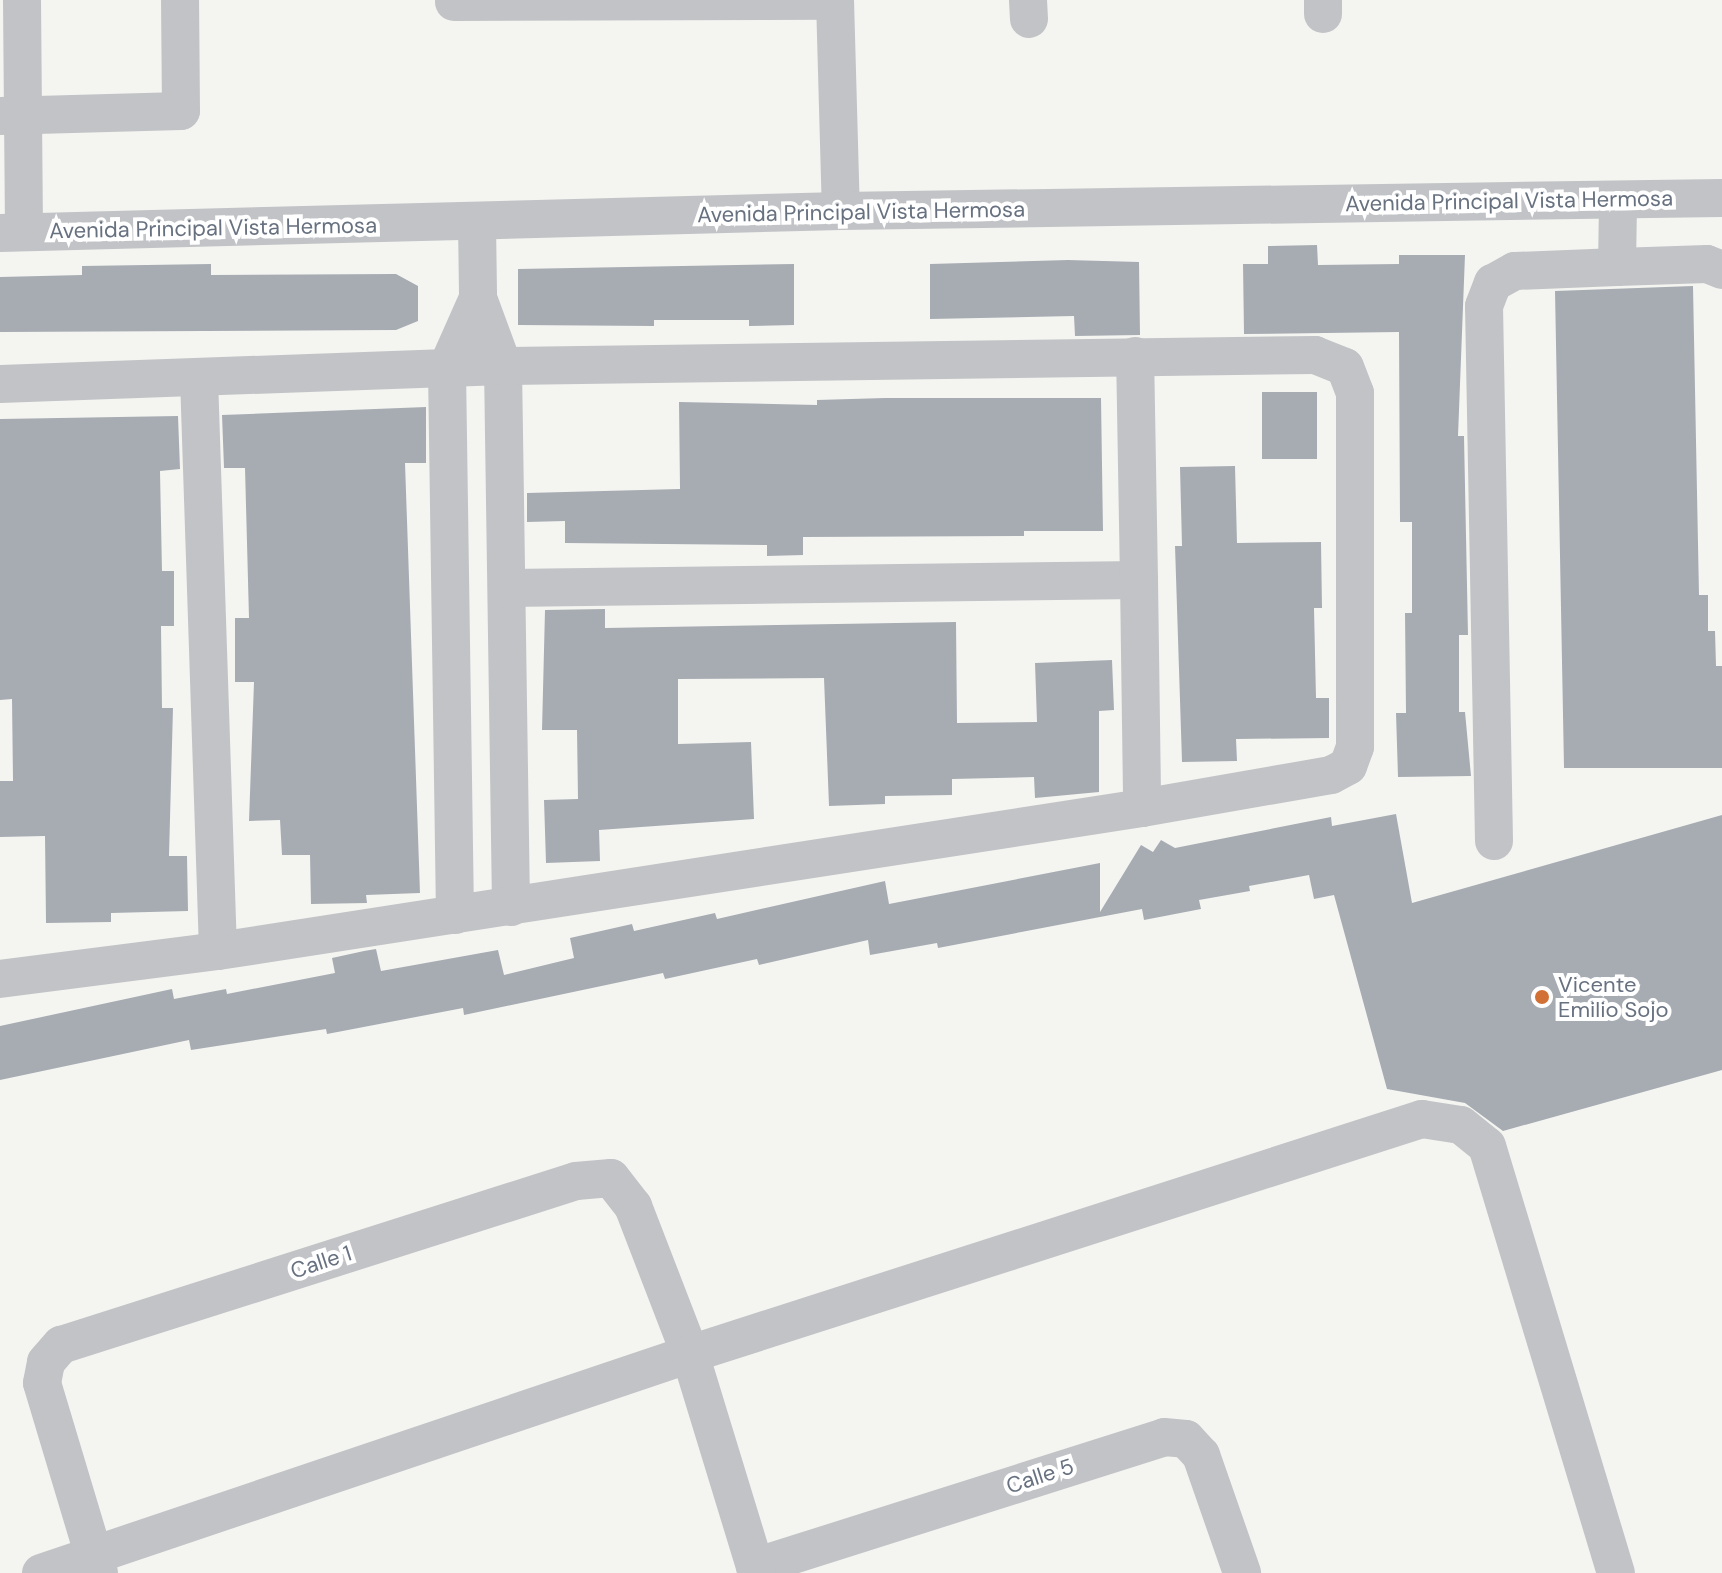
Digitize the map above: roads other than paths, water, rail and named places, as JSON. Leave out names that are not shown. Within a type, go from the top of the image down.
[{"type":"street","points":[[12,232],[12,115],[22,0]]},
{"type":"street","points":[[12,115],[181,111],[180,0]]},
{"type":"street","points":[[454,2],[835,1],[841,211]]},
{"type":"street","name":"Avenida Principal Vista Hermosa","points":[[12,232],[841,211],[1722,198]]},
{"type":"street","points":[[1617,267],[1618,200]]},
{"type":"street","points":[[477,222],[478,298],[503,366],[511,907]]},
{"type":"street","points":[[1494,841],[1484,306],[1493,283],[1515,271],[1707,264],[1722,270]]},
{"type":"street","points":[[455,915],[447,368],[478,298]]},
{"type":"street","points":[[0,384],[503,366],[1315,355],[1345,367],[1355,393],[1355,747],[1348,766],[1331,775],[1142,808],[511,907],[218,951],[0,979]]},
{"type":"street","points":[[1135,356],[1142,808]]},
{"type":"street","points":[[199,378],[218,951]]},
{"type":"street","points":[[507,588],[1139,580]]},
{"type":"street","points":[[41,1573],[96,1565],[690,1354],[1422,1119],[1461,1125],[1487,1146],[1616,1573]]},
{"type":"street","name":"Calle 1","points":[[96,1565],[42,1383],[46,1362],[61,1345],[576,1181],[611,1178],[633,1206],[690,1354]]},
{"type":"street","points":[[690,1354],[756,1570]]},
{"type":"street","name":"Calle 5","points":[[756,1570],[1164,1437],[1186,1439],[1201,1455],[1242,1573]]},
{"type":"place","name":"Vicente Emilio Sojo","points":[[1542,997]]}]
